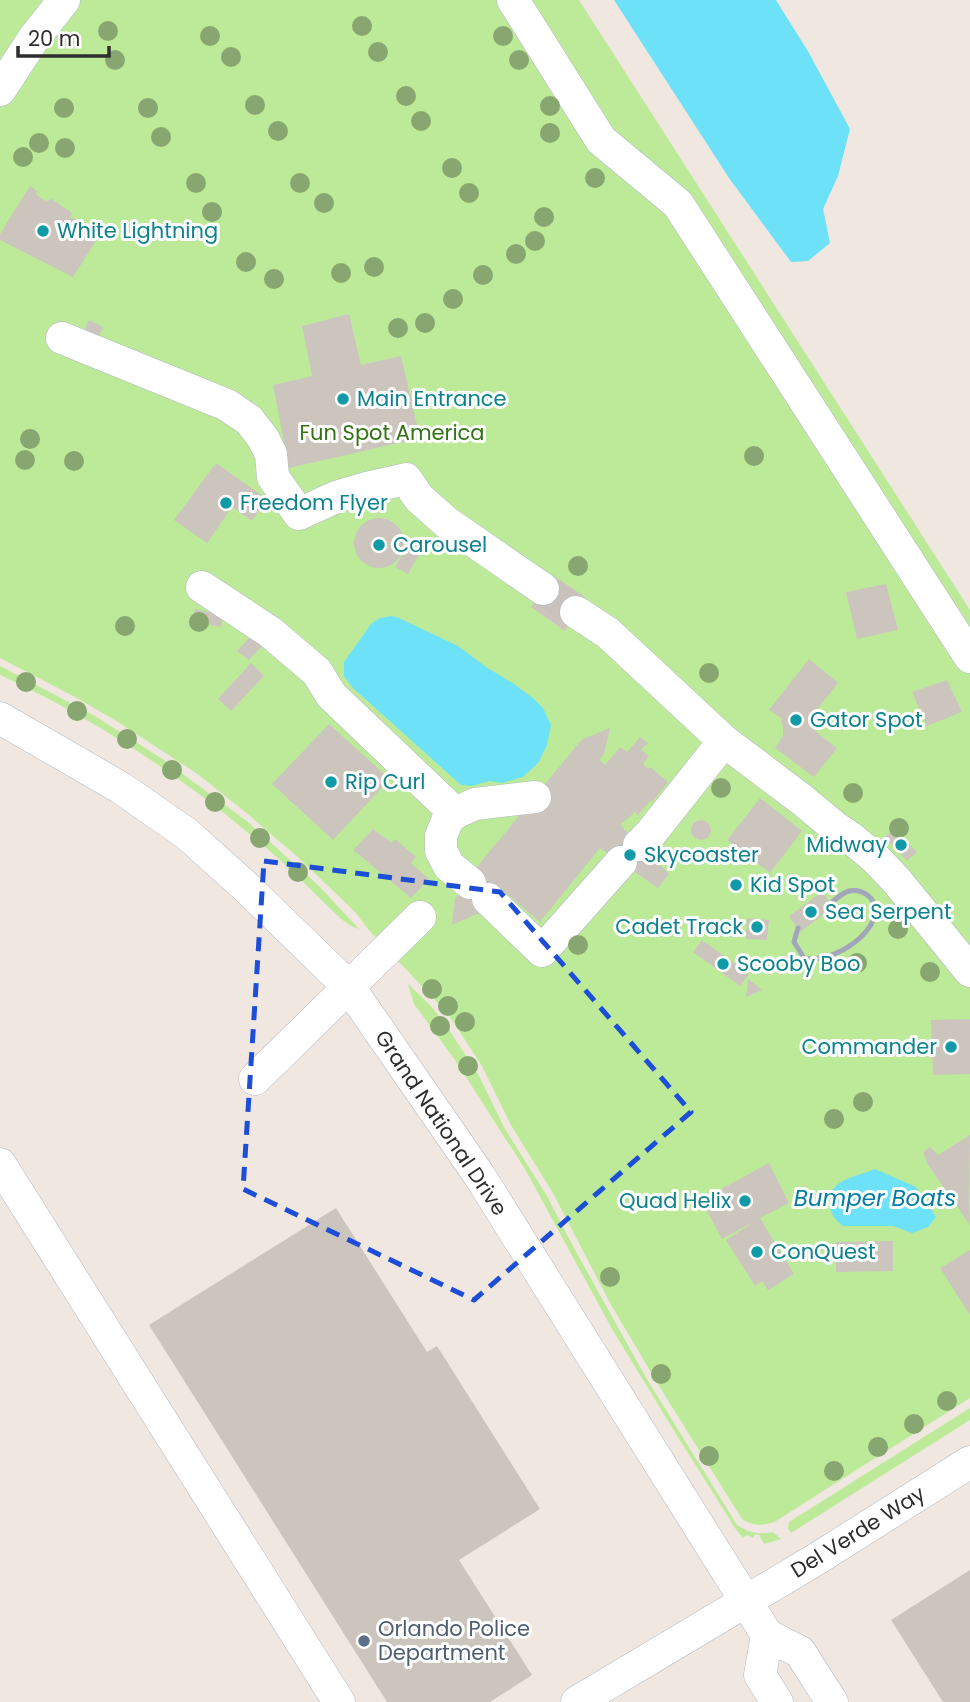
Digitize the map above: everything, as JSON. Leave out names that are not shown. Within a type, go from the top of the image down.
[{"type":"street","points":[[0,90],[34,38],[64,0]]},
{"type":"street","points":[[513,0],[601,141],[678,204],[970,657]]},
{"type":"street","points":[[62,338],[227,405],[250,419],[271,454],[273,477],[299,514],[336,497],[405,479],[419,498],[446,522],[543,589]]},
{"type":"street","points":[[202,587],[270,632],[317,672],[331,695],[455,813]]},
{"type":"street","points":[[576,612],[608,632],[724,741],[875,858],[970,971]]},
{"type":"street","name":"Grand National Drive","points":[[0,718],[121,788],[187,834],[246,887],[349,988],[480,1175],[767,1635]]},
{"type":"street","points":[[534,797],[475,804],[455,813],[448,819],[441,836],[441,851],[449,866],[542,951],[651,833],[724,741]]},
{"type":"street","points":[[255,1079],[420,917]]},
{"type":"street","points":[[0,1164],[339,1702]]},
{"type":"street","name":"Del Verde Way","points":[[577,1702],[746,1602],[970,1462]]},
{"type":"street","points":[[777,1702],[760,1675],[767,1635],[800,1652],[832,1702]]},
{"type":"highlighted area","points":[[264,861],[500,892],[691,1112],[474,1300],[243,1189]]},
{"type":"green space","name":"Fun Spot America","points":[[0,0],[579,0],[970,610],[970,1398],[776,1521],[759,1525],[742,1519],[610,1303],[554,1195],[511,1125],[482,1066],[448,1014],[356,913],[300,859],[243,810],[196,773],[118,722],[0,658]]},
{"type":"green space","points":[[0,666],[95,716],[161,758],[248,822],[319,886],[359,929],[341,919],[249,833],[182,782],[111,734],[0,675]]},
{"type":"green space","points":[[408,984],[446,1025],[479,1076],[505,1129],[547,1196],[645,1376],[737,1525],[754,1533],[773,1532],[781,1539],[764,1544],[759,1535],[755,1534],[753,1538],[747,1535],[743,1538],[735,1528],[612,1329],[525,1169],[455,1060],[414,1004]]},
{"type":"green space","points":[[970,1408],[970,1420],[791,1533],[789,1522]]},
{"type":"water","points":[[614,0],[776,0],[809,53],[850,129],[838,176],[823,209],[830,243],[808,261],[791,262],[729,178]]},
{"type":"water","points":[[392,616],[458,646],[514,684],[543,708],[551,725],[547,745],[538,763],[523,777],[502,783],[489,781],[472,786],[461,785],[353,688],[344,676],[344,662],[371,624],[380,618]]},
{"type":"water","name":"Bumper Boats","points":[[875,1169],[916,1187],[936,1217],[928,1227],[912,1233],[893,1226],[843,1226],[838,1221],[829,1203],[833,1189],[845,1180]]},
{"type":"building","name":"White Lightning","points":[[30,186],[41,198],[46,201],[52,199],[72,213],[70,217],[75,219],[73,224],[87,232],[89,229],[99,236],[73,277],[0,240],[0,234]]},
{"type":"building","name":"Main Entrance","points":[[349,314],[361,365],[401,356],[420,438],[289,468],[273,385],[312,376],[302,326]]},
{"type":"building","points":[[89,320],[103,327],[98,339],[84,331]]},
{"type":"building","name":"Freedom Flyer","points":[[216,463],[267,499],[252,521],[232,507],[207,543],[174,520]]},
{"type":"building","name":"Carousel","points":[[379,518],[397,525],[404,543],[397,561],[379,568],[361,561],[354,543],[361,525]]},
{"type":"building","points":[[413,536],[426,543],[408,574],[395,567]]},
{"type":"building","points":[[553,575],[585,597],[565,631],[531,607]]},
{"type":"building","points":[[886,584],[898,630],[857,639],[846,592]]},
{"type":"building","points":[[195,609],[223,615],[221,627],[192,621]]},
{"type":"building","points":[[253,634],[266,642],[249,660],[237,651]]},
{"type":"building","name":"Gator Spot","points":[[809,659],[838,683],[811,717],[813,729],[837,748],[814,777],[775,748],[783,736],[783,727],[781,718],[769,710]]},
{"type":"building","points":[[251,663],[264,676],[231,711],[218,699]]},
{"type":"building","points":[[947,680],[962,712],[927,726],[912,692]]},
{"type":"building","name":"Rip Curl","points":[[329,724],[390,779],[333,840],[272,784]]},
{"type":"building","points":[[610,728],[604,754],[599,760],[605,765],[620,747],[627,752],[640,737],[648,743],[641,750],[649,756],[643,764],[668,782],[638,815],[635,812],[620,825],[669,874],[658,888],[600,848],[540,922],[497,885],[479,913],[452,925],[455,898],[481,872],[476,868],[578,744],[583,739]]},
{"type":"building","points":[[760,798],[802,831],[770,873],[727,840]]},
{"type":"building","points":[[701,820],[708,823],[711,830],[708,837],[701,840],[694,837],[691,830],[694,823]]},
{"type":"building","name":"Midway","points":[[894,828],[917,852],[907,861],[885,837]]},
{"type":"building","points":[[373,829],[392,843],[395,839],[416,857],[411,863],[429,879],[411,898],[353,850]]},
{"type":"building","name":"Sea Serpent","points":[[822,892],[834,907],[800,932],[789,916]]},
{"type":"building","name":"Cadet Track","points":[[747,918],[769,920],[767,940],[746,939]]},
{"type":"building","name":"Scooby Boo","points":[[702,940],[749,974],[740,986],[693,952]]},
{"type":"building","points":[[748,979],[762,990],[746,997]]},
{"type":"building","name":"Commander","points":[[970,1019],[970,1074],[933,1075],[931,1020]]},
{"type":"building","points":[[970,1135],[970,1225],[928,1165],[923,1152],[930,1147],[938,1155]]},
{"type":"building","points":[[769,1163],[789,1203],[760,1218],[794,1274],[768,1290],[762,1281],[755,1286],[726,1240],[755,1221],[722,1239],[701,1200]]},
{"type":"building","points":[[336,1208],[427,1352],[437,1346],[540,1509],[459,1560],[532,1675],[490,1702],[387,1702],[149,1325]]},
{"type":"building","points":[[893,1241],[893,1271],[836,1272],[836,1242]]},
{"type":"building","points":[[970,1250],[970,1315],[940,1268]]},
{"type":"building","points":[[970,1570],[970,1702],[943,1702],[891,1620]]},
{"type":"tunnel","points":[[543,589],[576,612]]},
{"type":"railway","points":[[798,928],[794,942],[804,958],[814,959],[848,947],[867,931],[873,921],[875,906],[871,898],[859,891],[849,891],[831,903]]},
{"type":"place","name":"White Lightning","points":[[43,231]]},
{"type":"place","name":"Main Entrance","points":[[343,399]]},
{"type":"place","name":"Freedom Flyer","points":[[226,503]]},
{"type":"place","name":"Carousel","points":[[379,545]]},
{"type":"place","name":"Gator Spot","points":[[796,720]]},
{"type":"place","name":"Rip Curl","points":[[331,782]]},
{"type":"place","name":"Midway","points":[[901,845]]},
{"type":"place","name":"Skycoaster","points":[[630,855]]},
{"type":"place","name":"Kid Spot","points":[[736,885]]},
{"type":"place","name":"Sea Serpent","points":[[811,912]]},
{"type":"place","name":"Cadet Track","points":[[757,927]]},
{"type":"place","name":"Scooby Boo","points":[[723,964]]},
{"type":"place","name":"Commander","points":[[951,1047]]},
{"type":"place","name":"Quad Helix","points":[[745,1201]]},
{"type":"place","name":"ConQuest","points":[[757,1252]]},
{"type":"place","name":"Orlando Police Department","points":[[364,1641]]}]
